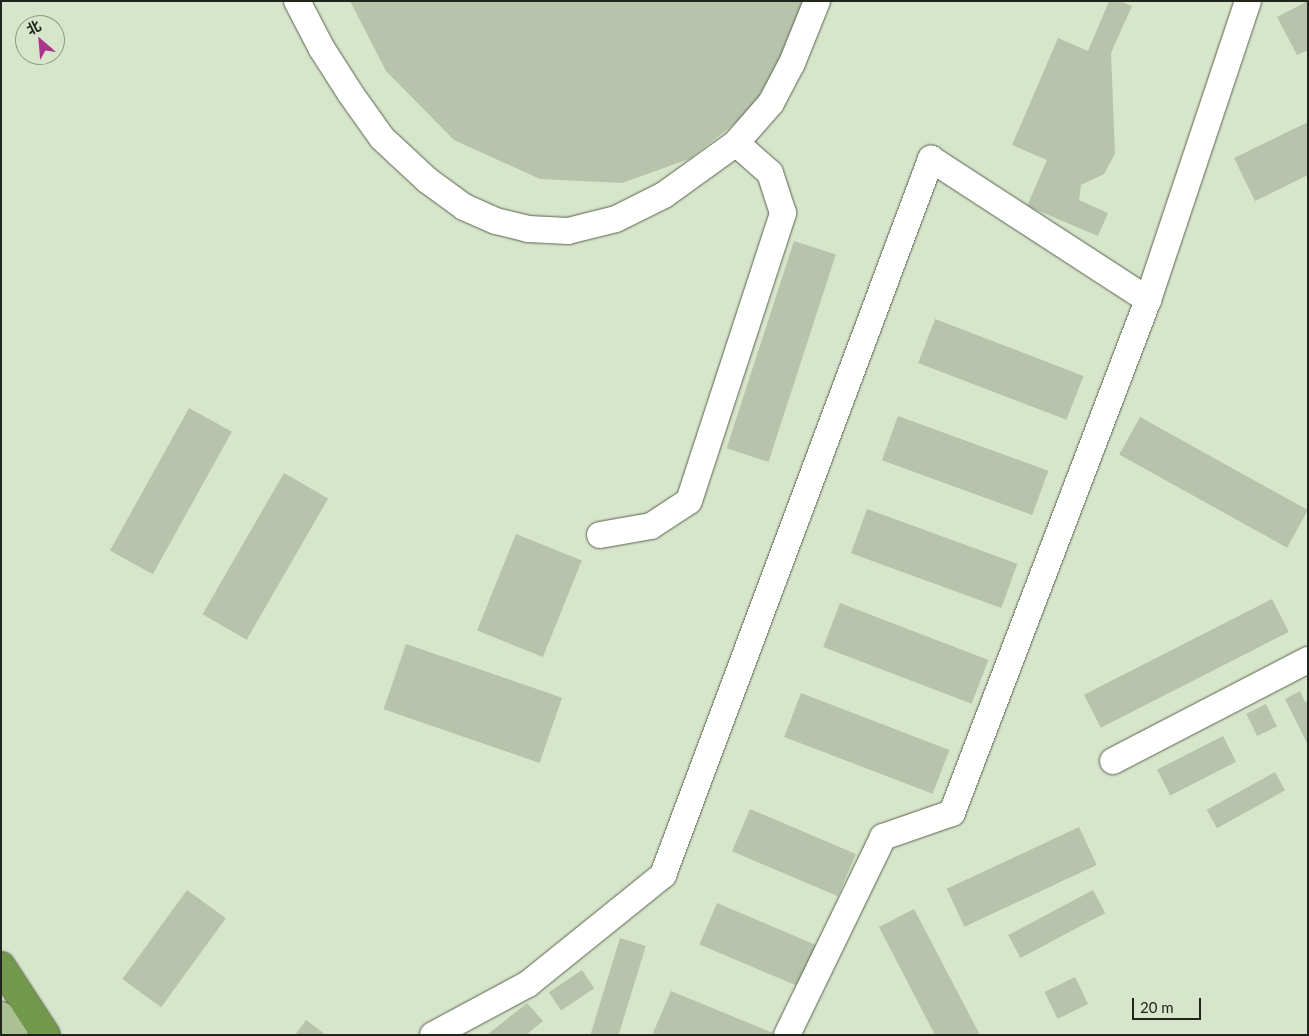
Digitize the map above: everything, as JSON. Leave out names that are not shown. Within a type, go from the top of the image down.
[{"type":"highway","points":[[1,966],[46,1035]]},
{"type":"main road","points":[[1,1016],[14,1035]]},
{"type":"street","points":[[297,1],[322,49],[382,138],[426,180],[464,207],[496,221],[528,229],[568,231],[616,219],[664,195],[736,143],[770,103],[792,64],[817,1]]},
{"type":"street","points":[[787,1035],[883,836],[952,813],[1148,300],[1248,1]]},
{"type":"street","points":[[600,535],[651,526],[689,501],[783,213],[770,173],[736,143]]},
{"type":"street","points":[[433,1035],[528,984],[663,874],[931,159],[1148,300]]},
{"type":"street","points":[[1113,761],[1308,660]]},
{"type":"building","points":[[350,1],[803,1],[793,35],[750,112],[689,159],[622,183],[540,179],[454,140],[386,71]]},
{"type":"building","points":[[1109,1],[1120,1],[1132,6],[1111,53],[1115,154],[1104,174],[1081,185],[1079,200],[1108,213],[1098,236],[1027,206],[1047,160],[1012,145],[1058,38],[1088,51]]},
{"type":"building","points":[[1308,1],[1308,50],[1297,55],[1277,17]]},
{"type":"building","points":[[1308,122],[1308,175],[1255,201],[1234,158]]},
{"type":"building","points":[[794,241],[836,255],[768,462],[727,448]]},
{"type":"building","points":[[935,319],[1083,376],[1067,420],[918,363]]},
{"type":"building","points":[[189,408],[232,432],[153,574],[110,551]]},
{"type":"building","points":[[898,416],[1048,471],[1032,515],[882,460]]},
{"type":"building","points":[[1140,417],[1308,510],[1287,548],[1119,455]]},
{"type":"building","points":[[284,473],[328,498],[247,640],[202,614]]},
{"type":"building","points":[[867,509],[1017,564],[1001,608],[851,553]]},
{"type":"building","points":[[516,534],[582,561],[543,657],[477,630]]},
{"type":"building","points":[[1272,599],[1289,632],[1101,728],[1084,695]]},
{"type":"building","points":[[840,603],[988,660],[972,704],[823,647]]},
{"type":"building","points":[[406,644],[562,698],[540,763],[384,709]]},
{"type":"building","points":[[1300,691],[1305,702],[1308,701],[1308,745],[1285,699]]},
{"type":"building","points":[[801,693],[949,750],[933,794],[784,737]]},
{"type":"building","points":[[1266,704],[1277,726],[1257,736],[1246,714]]},
{"type":"building","points":[[1223,736],[1236,762],[1170,795],[1157,770]]},
{"type":"building","points":[[1275,772],[1285,790],[1217,828],[1207,810]]},
{"type":"building","points":[[750,809],[856,854],[838,896],[732,851]]},
{"type":"building","points":[[1079,827],[1097,865],[964,927],[947,889]]},
{"type":"building","points":[[187,890],[226,918],[161,1007],[122,979]]},
{"type":"building","points":[[1093,890],[1105,913],[1020,958],[1008,935]]},
{"type":"building","points":[[717,903],[823,948],[805,989],[699,944]]},
{"type":"building","points":[[914,909],[980,1035],[935,1035],[879,927]]},
{"type":"building","points":[[620,938],[646,946],[619,1035],[590,1035]]},
{"type":"building","points":[[582,970],[594,988],[561,1011],[549,992]]},
{"type":"building","points":[[1075,977],[1088,1004],[1058,1019],[1044,992]]},
{"type":"building","points":[[671,991],[778,1035],[658,1035],[653,1033]]},
{"type":"building","points":[[527,1003],[543,1021],[526,1035],[487,1035]]},
{"type":"building","points":[[306,1020],[326,1035],[295,1035]]}]
